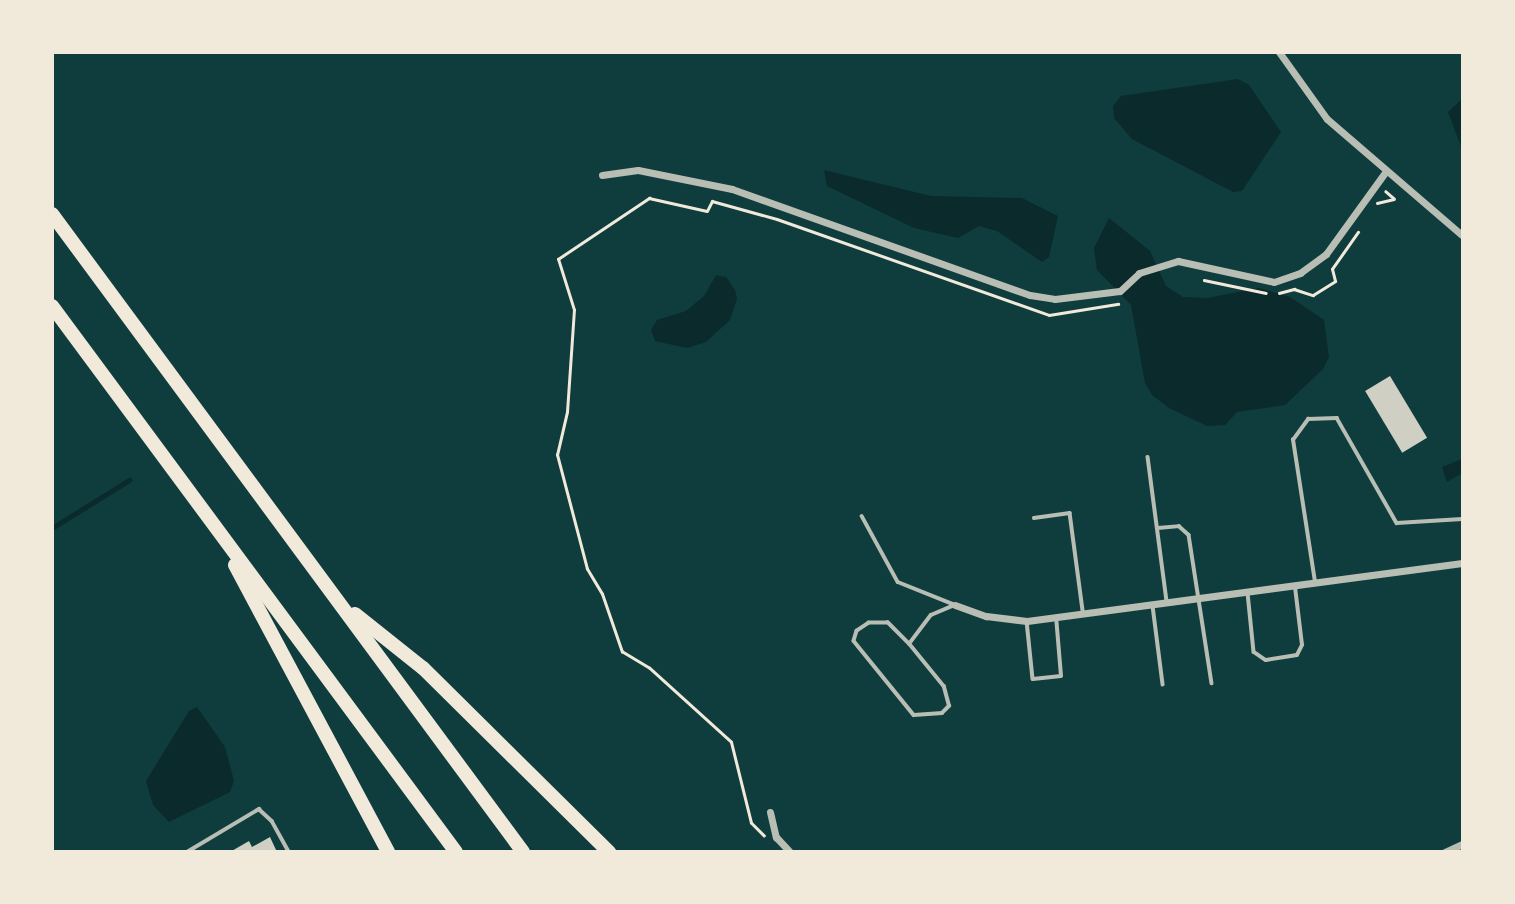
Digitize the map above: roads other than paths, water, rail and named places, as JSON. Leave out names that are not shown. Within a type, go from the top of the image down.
[{"type":"highway","points":[[52,214],[523,852]]},
{"type":"highway","points":[[52,306],[456,852]]},
{"type":"highway","points":[[211,520],[388,852]]},
{"type":"highway","points":[[340,602],[423,668],[610,852]]},
{"type":"street","points":[[1279,52],[1327,119],[1462,235]]},
{"type":"street","points":[[602,175],[638,170],[732,189],[1030,295],[1055,299],[1120,290],[1139,273],[1178,261],[1274,282],[1300,274],[1326,254],[1386,171]]},
{"type":"street","points":[[955,605],[986,616],[1027,621],[1462,563]]},
{"type":"street","points":[[770,812],[776,837],[790,852]]},
{"type":"street","points":[[1445,852],[1462,844]]},
{"type":"lane","points":[[1315,582],[1293,440],[1308,419],[1337,418],[1396,523],[1462,519]]},
{"type":"lane","points":[[1149,457],[1168,602]]},
{"type":"lane","points":[[1034,518],[1070,513],[1083,614]]},
{"type":"lane","points":[[862,516],[898,582],[955,605]]},
{"type":"lane","points":[[1158,527],[1179,526],[1189,536],[1201,597],[1212,683]]},
{"type":"lane","points":[[1248,591],[1254,652],[1266,660],[1297,655],[1302,645],[1294,585]]},
{"type":"lane","points":[[1153,604],[1163,684]]},
{"type":"lane","points":[[909,644],[931,615],[955,605]]},
{"type":"lane","points":[[1027,621],[1033,678],[1061,676],[1056,617]]},
{"type":"lane","points":[[869,623],[888,623],[909,644],[944,687],[949,706],[942,713],[914,715],[854,641],[858,631],[869,623]]},
{"type":"lane","points":[[187,852],[258,809],[272,821],[289,852]]},
{"type":"water","points":[[1238,79],[1249,85],[1281,132],[1242,191],[1233,192],[1132,139],[1114,118],[1113,106],[1121,96]]},
{"type":"water","points":[[1462,99],[1462,149],[1448,112]]},
{"type":"water","points":[[824,170],[931,196],[1022,198],[1058,216],[1049,257],[1042,262],[997,231],[979,226],[958,238],[914,228],[827,186]]},
{"type":"water","points":[[1109,218],[1150,251],[1166,286],[1183,297],[1207,298],[1259,288],[1290,297],[1324,320],[1329,357],[1323,369],[1285,405],[1237,412],[1225,425],[1207,426],[1169,408],[1152,395],[1145,383],[1131,305],[1097,270],[1094,248]]},
{"type":"water","points":[[716,275],[726,277],[735,290],[737,299],[730,320],[706,342],[687,348],[655,341],[651,330],[657,320],[686,311],[704,296]]},
{"type":"water","points":[[1462,459],[1462,473],[1447,482],[1442,467]]},
{"type":"water","points":[[197,707],[225,747],[234,781],[230,792],[169,822],[153,805],[146,781],[189,711]]},
{"type":"waterway","points":[[52,528],[129,480]]}]
